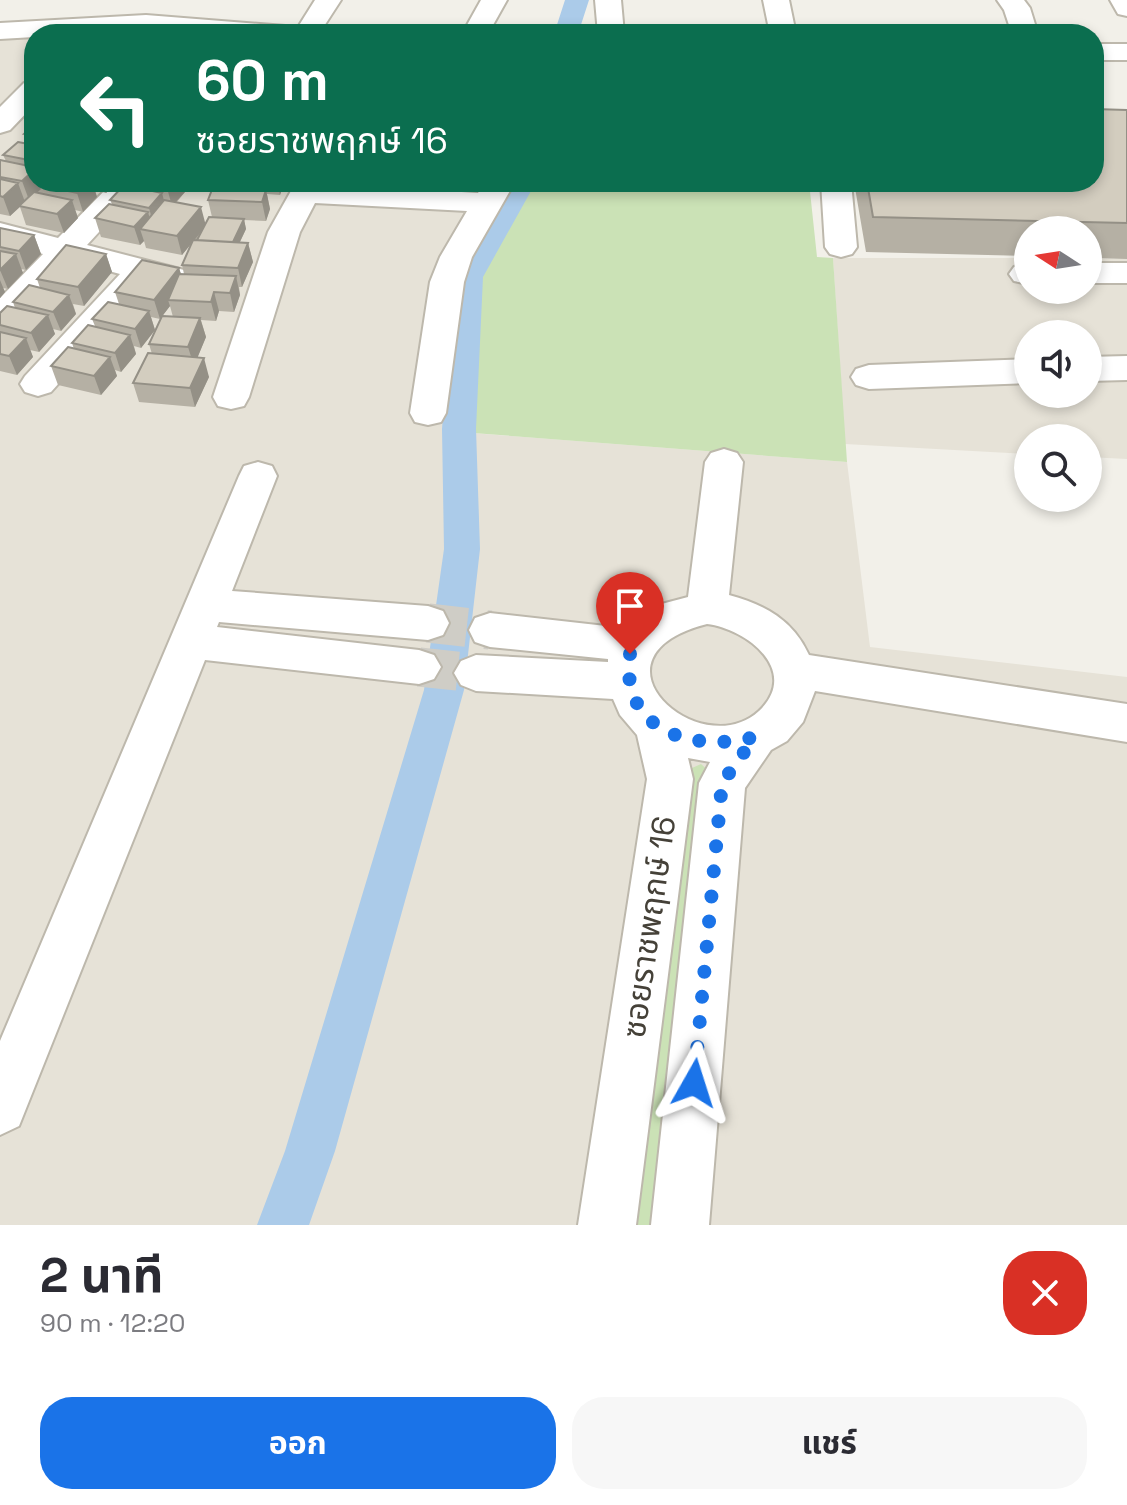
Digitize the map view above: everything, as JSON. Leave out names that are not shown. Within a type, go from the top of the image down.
[{"type":"street","points":[[10,30],[43,0]]},
{"type":"street","points":[[312,24],[328,0]]},
{"type":"street","points":[[481,24],[494,0]]},
{"type":"street","points":[[608,0],[610,24]]},
{"type":"street","points":[[776,0],[781,24]]},
{"type":"street","points":[[1010,0],[1017,8],[1022,24]]},
{"type":"street","points":[[1123,0],[1127,8]]},
{"type":"street","points":[[112,24],[142,19],[193,24]]},
{"type":"street","points":[[1104,52],[1127,52]]},
{"type":"street","points":[[0,124],[24,99]]},
{"type":"street","points":[[0,318],[120,192]]},
{"type":"street","points":[[231,397],[284,232],[306,192]]},
{"type":"street","points":[[428,413],[447,282],[456,257],[494,192]]},
{"type":"street","points":[[837,192],[841,247]]},
{"type":"street","points":[[0,233],[157,274],[38,384]]},
{"type":"street","points":[[1102,273],[1127,273]]},
{"type":"street","points":[[1102,369],[1127,368]]},
{"type":"street","points":[[869,377],[1014,372]]},
{"type":"street","points":[[707,608],[724,462]]},
{"type":"street","points":[[0,1107],[258,476]]},
{"type":"street","points":[[490,630],[606,643],[641,635],[670,616],[707,608],[733,612],[757,622],[777,638],[791,658],[793,670],[1127,723]]},
{"type":"street","points":[[197,623],[428,623]]},
{"type":"street","points":[[197,623],[419,667]]},
{"type":"street","name":"ซอยราชพฤกษ์ 16","points":[[607,1225],[670,779],[644,705],[627,676],[630,654],[641,635]]},
{"type":"street","name":"ซอยราชพฤกษ์ 16","points":[[680,1225],[722,783],[755,737],[776,723],[790,704],[796,681],[793,670]]},
{"type":"street","points":[[476,673],[603,679],[644,705],[670,734],[698,743],[727,744],[755,737]]},
{"type":"shaded area","points":[[24,35],[24,192],[507,192],[462,273],[446,431],[847,462],[870,647],[1127,677],[1127,1225],[0,1225],[0,37]]},
{"type":"shaded area","points":[[833,258],[1014,258],[1014,304],[1102,304],[1102,259],[1127,259],[1127,459],[1102,458],[1102,424],[1014,424],[1014,453],[845,444]]},
{"type":"green space","points":[[526,192],[810,192],[817,257],[833,258],[847,462],[473,433],[479,279]]},
{"type":"green space","points":[[701,764],[712,774],[660,1225],[626,1225],[683,772]]},
{"type":"building","points":[[1104,109],[1127,110],[1127,223],[1102,222],[1102,216],[1014,216],[1014,220],[873,217],[869,192],[1104,192]]},
{"type":"building","points":[[18,142],[24,143],[24,159],[3,155]]},
{"type":"building","points":[[0,160],[24,165],[22,181],[0,177]]},
{"type":"building","points":[[0,179],[18,183],[3,197],[0,196]]},
{"type":"building","points":[[34,192],[72,200],[57,214],[19,206]]},
{"type":"building","points":[[117,192],[162,193],[149,208],[110,200]]},
{"type":"building","points":[[211,192],[265,192],[262,202],[208,200]]},
{"type":"building","points":[[164,200],[201,207],[177,236],[140,229]]},
{"type":"building","points":[[109,204],[148,212],[134,227],[95,218]]},
{"type":"building","points":[[209,217],[244,219],[233,242],[197,240]]},
{"type":"building","points":[[0,228],[34,235],[19,251],[0,247]]},
{"type":"building","points":[[193,240],[248,243],[238,268],[182,265]]},
{"type":"building","points":[[66,245],[106,254],[78,287],[37,279]]},
{"type":"building","points":[[0,251],[16,254],[0,270]]},
{"type":"building","points":[[142,260],[179,268],[154,300],[115,292]]},
{"type":"building","points":[[179,274],[236,276],[230,293],[214,292],[211,302],[168,300]]},
{"type":"building","points":[[29,285],[69,295],[53,312],[13,302]]},
{"type":"building","points":[[108,302],[149,311],[135,329],[92,319]]},
{"type":"building","points":[[7,306],[48,315],[31,333],[0,325],[0,313]]},
{"type":"building","points":[[162,316],[200,318],[188,347],[149,344]]},
{"type":"building","points":[[88,325],[130,335],[115,353],[72,343]]},
{"type":"building","points":[[0,332],[26,338],[9,356],[0,354]]},
{"type":"building","points":[[68,347],[110,357],[94,376],[51,366]]},
{"type":"building","points":[[148,353],[204,358],[190,388],[133,383]]},
{"type":"waterway","points":[[569,24],[577,0]]},
{"type":"waterway","points":[[283,1225],[310,1151],[444,690],[462,549],[459,429],[468,277],[516,192]]},
{"type":"tunnel","points":[[428,623],[490,630]]},
{"type":"tunnel","points":[[419,667],[476,673]]},
{"type":"route","points":[[630,654],[627,676],[634,698],[648,718],[670,734],[698,743],[727,744],[755,737],[722,783],[694,1083]]}]
